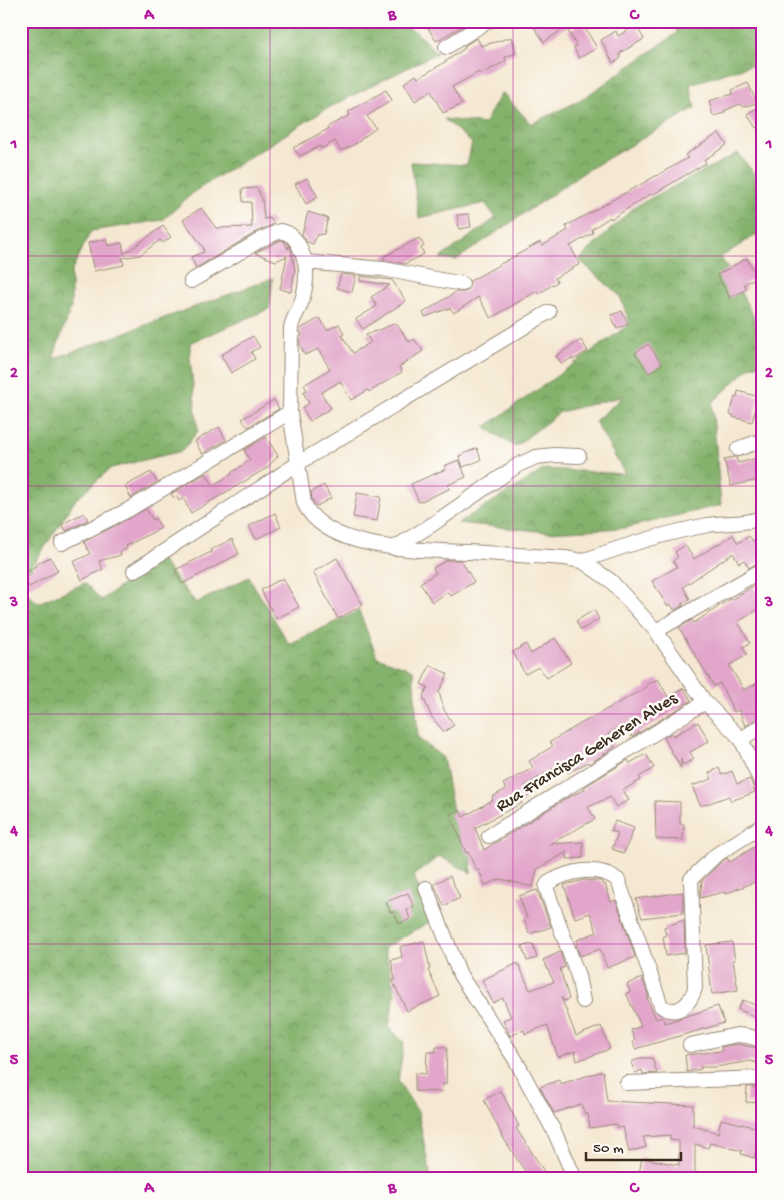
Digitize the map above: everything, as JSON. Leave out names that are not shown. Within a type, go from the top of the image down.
[{"type":"street","points":[[446,47],[488,21]]},
{"type":"street","points":[[191,281],[262,239],[280,231],[291,234],[297,241],[306,262],[305,293],[292,321],[291,328],[290,412],[304,503],[308,512],[317,522],[328,529],[348,537],[394,548],[565,558],[582,561],[611,581],[656,631],[705,702],[741,739],[762,784]]},
{"type":"street","points":[[306,262],[383,269],[462,284]]},
{"type":"street","points":[[134,571],[297,464],[548,312]]},
{"type":"street","points":[[62,543],[128,510],[290,412]]},
{"type":"street","points":[[738,449],[762,440]]},
{"type":"street","points":[[394,548],[434,524],[518,465],[536,457],[554,454],[579,456]]},
{"type":"street","points":[[582,561],[678,532],[711,525],[736,524],[762,518]]},
{"type":"street","points":[[656,631],[762,570]]},
{"type":"street","name":"Rua Francisca Geheren Alves","points":[[489,836],[705,702]]},
{"type":"street","points":[[741,739],[762,726]]},
{"type":"street","points":[[583,1001],[578,976],[546,887],[548,883],[560,876],[576,872],[593,871],[603,872],[618,880],[661,1006],[666,1009],[677,1010],[684,1007],[692,999],[695,988],[691,879],[716,855],[762,826]]},
{"type":"street","points":[[426,888],[460,975],[515,1059],[555,1133],[575,1179]]},
{"type":"street","points":[[690,1045],[737,1035],[762,1040]]},
{"type":"street","points":[[627,1083],[762,1078]]},
{"type":"green space","points":[[21,21],[393,21],[416,32],[437,53],[328,108],[195,191],[163,220],[91,231],[71,272],[71,307],[53,359],[273,278],[269,309],[190,343],[198,431],[182,451],[111,468],[76,499],[21,584]]},
{"type":"green space","points":[[675,21],[762,21],[762,62],[690,84],[695,108],[586,171],[456,260],[440,258],[496,218],[485,203],[419,218],[411,162],[467,165],[472,143],[444,119],[484,124],[502,92],[531,124],[581,100],[677,33]]},
{"type":"green space","points":[[738,153],[762,184],[762,231],[721,257],[752,313],[760,340],[762,339],[762,363],[750,367],[712,403],[721,505],[625,528],[547,532],[458,523],[545,469],[625,474],[595,421],[624,396],[560,412],[515,447],[485,427],[630,324],[620,296],[579,260],[634,207]]},
{"type":"green space","points":[[160,559],[196,603],[249,577],[289,644],[359,611],[377,657],[413,670],[418,738],[443,758],[453,811],[472,854],[471,873],[439,856],[414,876],[431,921],[384,948],[395,992],[389,1027],[404,1043],[398,1081],[418,1112],[431,1179],[21,1179],[21,588],[38,603],[85,583],[101,600]]},
{"type":"building","points":[[436,21],[471,21],[436,41],[427,26]]},
{"type":"building","points":[[530,21],[575,21],[544,42]]},
{"type":"building","points":[[582,23],[597,48],[579,58],[574,48],[576,45],[568,31]]},
{"type":"building","points":[[636,25],[644,39],[620,53],[620,59],[613,63],[601,40],[616,31],[618,36]]},
{"type":"building","points":[[512,37],[516,53],[505,57],[506,61],[481,74],[479,72],[452,87],[462,104],[443,113],[431,91],[415,101],[404,83],[416,75],[418,78],[442,64],[477,38],[481,46]]},
{"type":"building","points":[[748,83],[757,103],[743,107],[740,104],[724,111],[725,113],[713,116],[709,101],[733,94],[732,90]]},
{"type":"building","points":[[386,90],[392,100],[367,116],[376,128],[360,141],[346,149],[340,150],[335,141],[321,149],[320,146],[300,156],[293,148],[328,129],[327,127],[350,115],[348,112]]},
{"type":"building","points":[[762,105],[762,124],[756,128],[747,114]]},
{"type":"building","points":[[719,133],[727,145],[704,160],[706,163],[611,219],[610,217],[592,229],[593,233],[570,246],[580,264],[555,278],[557,282],[538,294],[537,291],[491,318],[478,297],[454,313],[450,308],[425,317],[423,313],[456,292],[468,290],[470,281],[540,242],[542,246],[568,230],[566,226],[688,158],[685,155]]},
{"type":"building","points":[[307,178],[318,197],[306,204],[295,184]]},
{"type":"building","points":[[257,188],[262,199],[264,219],[270,218],[274,224],[258,231],[196,268],[191,257],[204,252],[203,247],[183,220],[201,208],[216,228],[252,227],[251,202],[243,202],[242,189]]},
{"type":"building","points":[[308,212],[328,218],[324,234],[317,235],[313,244],[307,242],[302,234]]},
{"type":"building","points":[[469,214],[471,227],[459,229],[457,215]]},
{"type":"building","points":[[163,226],[171,237],[163,243],[160,240],[140,255],[122,258],[124,265],[94,271],[88,243],[106,239],[108,246],[122,243],[124,254]]},
{"type":"building","points":[[419,238],[424,246],[421,248],[424,254],[405,264],[385,260],[383,257]]},
{"type":"building","points":[[281,240],[284,241],[288,249],[289,246],[291,249],[295,270],[291,292],[280,289],[287,256],[276,261],[255,253]]},
{"type":"building","points":[[747,258],[757,277],[744,284],[747,289],[730,298],[717,275]]},
{"type":"building","points":[[341,274],[356,276],[352,292],[337,288]]},
{"type":"building","points":[[360,276],[392,280],[406,301],[363,329],[356,319],[377,306],[371,297],[390,285],[360,281]]},
{"type":"building","points":[[622,311],[628,324],[617,329],[611,315]]},
{"type":"building","points":[[320,318],[327,330],[339,324],[344,334],[342,336],[353,353],[371,342],[366,335],[396,323],[409,342],[414,339],[423,351],[399,367],[402,372],[369,392],[368,390],[351,400],[340,381],[321,393],[331,408],[310,421],[302,408],[309,403],[303,392],[307,390],[304,385],[330,369],[318,349],[305,355],[300,345],[300,336],[302,335],[300,329]]},
{"type":"building","points":[[253,336],[260,347],[251,352],[255,359],[231,373],[221,355]]},
{"type":"building","points":[[581,340],[588,351],[562,364],[556,356]]},
{"type":"building","points":[[648,344],[662,364],[649,373],[635,353]]},
{"type":"building","points":[[738,391],[759,397],[752,422],[733,417],[730,414]]},
{"type":"building","points":[[274,400],[279,409],[248,427],[242,419]]},
{"type":"building","points":[[219,427],[226,440],[202,454],[195,441]]},
{"type":"building","points":[[266,437],[278,456],[267,468],[191,513],[183,498],[179,501],[177,497],[174,498],[171,494],[206,473],[213,485],[232,474],[250,460],[244,450]]},
{"type":"building","points":[[477,448],[481,460],[463,467],[459,456]]},
{"type":"building","points":[[736,457],[738,463],[762,457],[762,479],[731,486],[724,459]]},
{"type":"building","points":[[459,460],[466,477],[448,485],[449,489],[419,502],[411,484],[446,469],[444,466]]},
{"type":"building","points":[[151,472],[157,482],[131,498],[125,486]]},
{"type":"building","points":[[324,485],[331,498],[317,506],[312,500],[311,492]]},
{"type":"building","points":[[357,493],[381,497],[377,521],[353,517]]},
{"type":"building","points":[[146,509],[161,528],[126,546],[127,549],[120,551],[121,555],[99,561],[103,569],[82,580],[73,562],[90,554],[84,542]]},
{"type":"building","points":[[84,513],[88,520],[66,531],[62,524]]},
{"type":"building","points":[[275,513],[281,527],[256,539],[249,526]]},
{"type":"building","points":[[733,535],[738,543],[749,536],[753,541],[762,536],[762,560],[749,568],[744,560],[739,563],[733,553],[683,587],[690,599],[682,604],[683,606],[674,610],[671,604],[667,606],[652,581],[677,567],[673,561],[678,557],[675,552],[685,545],[694,559]]},
{"type":"building","points":[[232,539],[239,554],[182,584],[175,570]]},
{"type":"building","points":[[50,557],[58,571],[29,587],[22,575]]},
{"type":"building","points":[[337,558],[363,605],[338,619],[313,572]]},
{"type":"building","points":[[447,560],[461,560],[474,582],[451,596],[448,592],[432,602],[420,583],[436,573],[433,568]]},
{"type":"building","points":[[283,578],[299,607],[276,619],[261,590]]},
{"type":"building","points":[[753,586],[762,600],[762,607],[738,622],[750,643],[743,647],[747,655],[729,665],[744,690],[762,681],[762,712],[757,715],[758,718],[745,726],[739,710],[734,712],[720,683],[714,686],[679,628],[692,620],[694,623]]},
{"type":"building","points":[[594,610],[599,619],[581,630],[576,621]]},
{"type":"building","points":[[555,638],[571,663],[547,678],[539,667],[525,674],[513,652],[526,644],[531,654]]},
{"type":"building","points":[[430,665],[448,674],[439,692],[444,710],[454,725],[444,732],[431,716],[423,696],[428,687],[421,684]]},
{"type":"building","points":[[658,679],[668,697],[684,688],[691,701],[632,737],[625,724],[608,734],[615,747],[589,764],[588,762],[568,773],[562,763],[525,786],[530,795],[521,801],[522,803],[475,828],[484,850],[565,799],[585,789],[584,787],[628,760],[630,763],[646,754],[654,768],[639,777],[641,780],[623,790],[629,800],[616,807],[610,797],[588,807],[595,819],[550,844],[583,842],[583,858],[567,859],[567,852],[537,869],[533,887],[500,879],[485,885],[479,870],[477,871],[468,852],[466,853],[450,814],[460,810],[463,817],[493,800],[492,797],[506,789],[503,784],[533,768],[529,761],[553,746],[550,742]]},
{"type":"building","points":[[698,722],[709,741],[690,752],[694,759],[683,765],[681,759],[681,768],[664,738],[672,733],[673,736]]},
{"type":"building","points":[[719,768],[722,775],[732,771],[737,784],[750,779],[755,792],[731,801],[729,796],[700,805],[692,786],[712,779],[709,773]]},
{"type":"building","points":[[655,801],[680,802],[680,824],[684,824],[683,840],[656,839]]},
{"type":"building","points":[[615,821],[634,828],[624,853],[612,849],[618,833],[611,831]]},
{"type":"building","points":[[754,847],[762,859],[762,879],[725,894],[724,892],[700,898],[702,881],[721,862],[727,858],[730,862]]},
{"type":"building","points":[[450,876],[460,898],[444,906],[434,884]]},
{"type":"building","points":[[584,880],[601,881],[603,885],[605,884],[611,902],[616,900],[635,957],[607,968],[600,949],[580,956],[576,945],[578,944],[577,940],[597,932],[590,913],[575,918],[564,885]]},
{"type":"building","points":[[537,890],[551,927],[529,934],[524,919],[527,918],[519,896]]},
{"type":"building","points":[[683,892],[683,913],[642,918],[636,899]]},
{"type":"building","points":[[408,893],[414,907],[407,910],[410,919],[399,924],[394,912],[390,912],[386,902]]},
{"type":"building","points":[[684,920],[685,953],[666,956],[663,936],[666,936],[664,927]]},
{"type":"building","points":[[424,941],[430,969],[428,970],[440,996],[407,1011],[392,980],[395,980],[391,960],[402,957],[400,947]]},
{"type":"building","points":[[732,942],[738,990],[712,994],[706,945]]},
{"type":"building","points":[[533,944],[537,958],[527,961],[522,946]]},
{"type":"building","points":[[560,952],[565,967],[560,969],[569,999],[564,1001],[561,997],[576,1036],[601,1026],[610,1049],[577,1061],[575,1051],[558,1057],[547,1025],[525,1034],[524,1030],[510,1036],[503,1020],[511,1017],[503,998],[493,1003],[482,980],[518,963],[530,990],[554,982],[543,960]]},
{"type":"building","points":[[642,978],[649,997],[647,998],[656,1019],[662,1017],[665,1023],[718,1006],[724,1023],[635,1049],[633,1041],[635,1040],[631,1030],[641,1026],[626,993],[630,992],[627,984]]},
{"type":"building","points":[[743,1000],[762,1008],[762,1020],[738,1009]]},
{"type":"building","points":[[737,1044],[762,1049],[762,1064],[750,1061],[716,1067],[700,1067],[701,1069],[687,1072],[685,1055],[722,1051],[721,1047]]},
{"type":"building","points":[[436,1047],[447,1047],[446,1084],[442,1084],[442,1092],[415,1091],[415,1073],[426,1074],[427,1052],[436,1052]]},
{"type":"building","points":[[641,1058],[652,1058],[657,1073],[643,1074],[642,1070],[635,1073],[631,1062]]},
{"type":"building","points":[[603,1071],[607,1101],[693,1105],[693,1126],[718,1133],[721,1119],[762,1129],[762,1141],[759,1140],[754,1158],[741,1154],[742,1151],[710,1143],[708,1148],[695,1144],[695,1178],[638,1179],[642,1158],[679,1165],[679,1141],[670,1140],[670,1135],[643,1137],[646,1147],[629,1152],[623,1127],[617,1128],[616,1124],[590,1128],[588,1114],[585,1114],[581,1104],[554,1113],[540,1087],[559,1080],[560,1084]]},
{"type":"building","points":[[747,1087],[762,1087],[762,1103],[746,1102]]},
{"type":"building","points":[[501,1091],[519,1126],[516,1128],[549,1179],[530,1179],[504,1139],[484,1100]]}]
